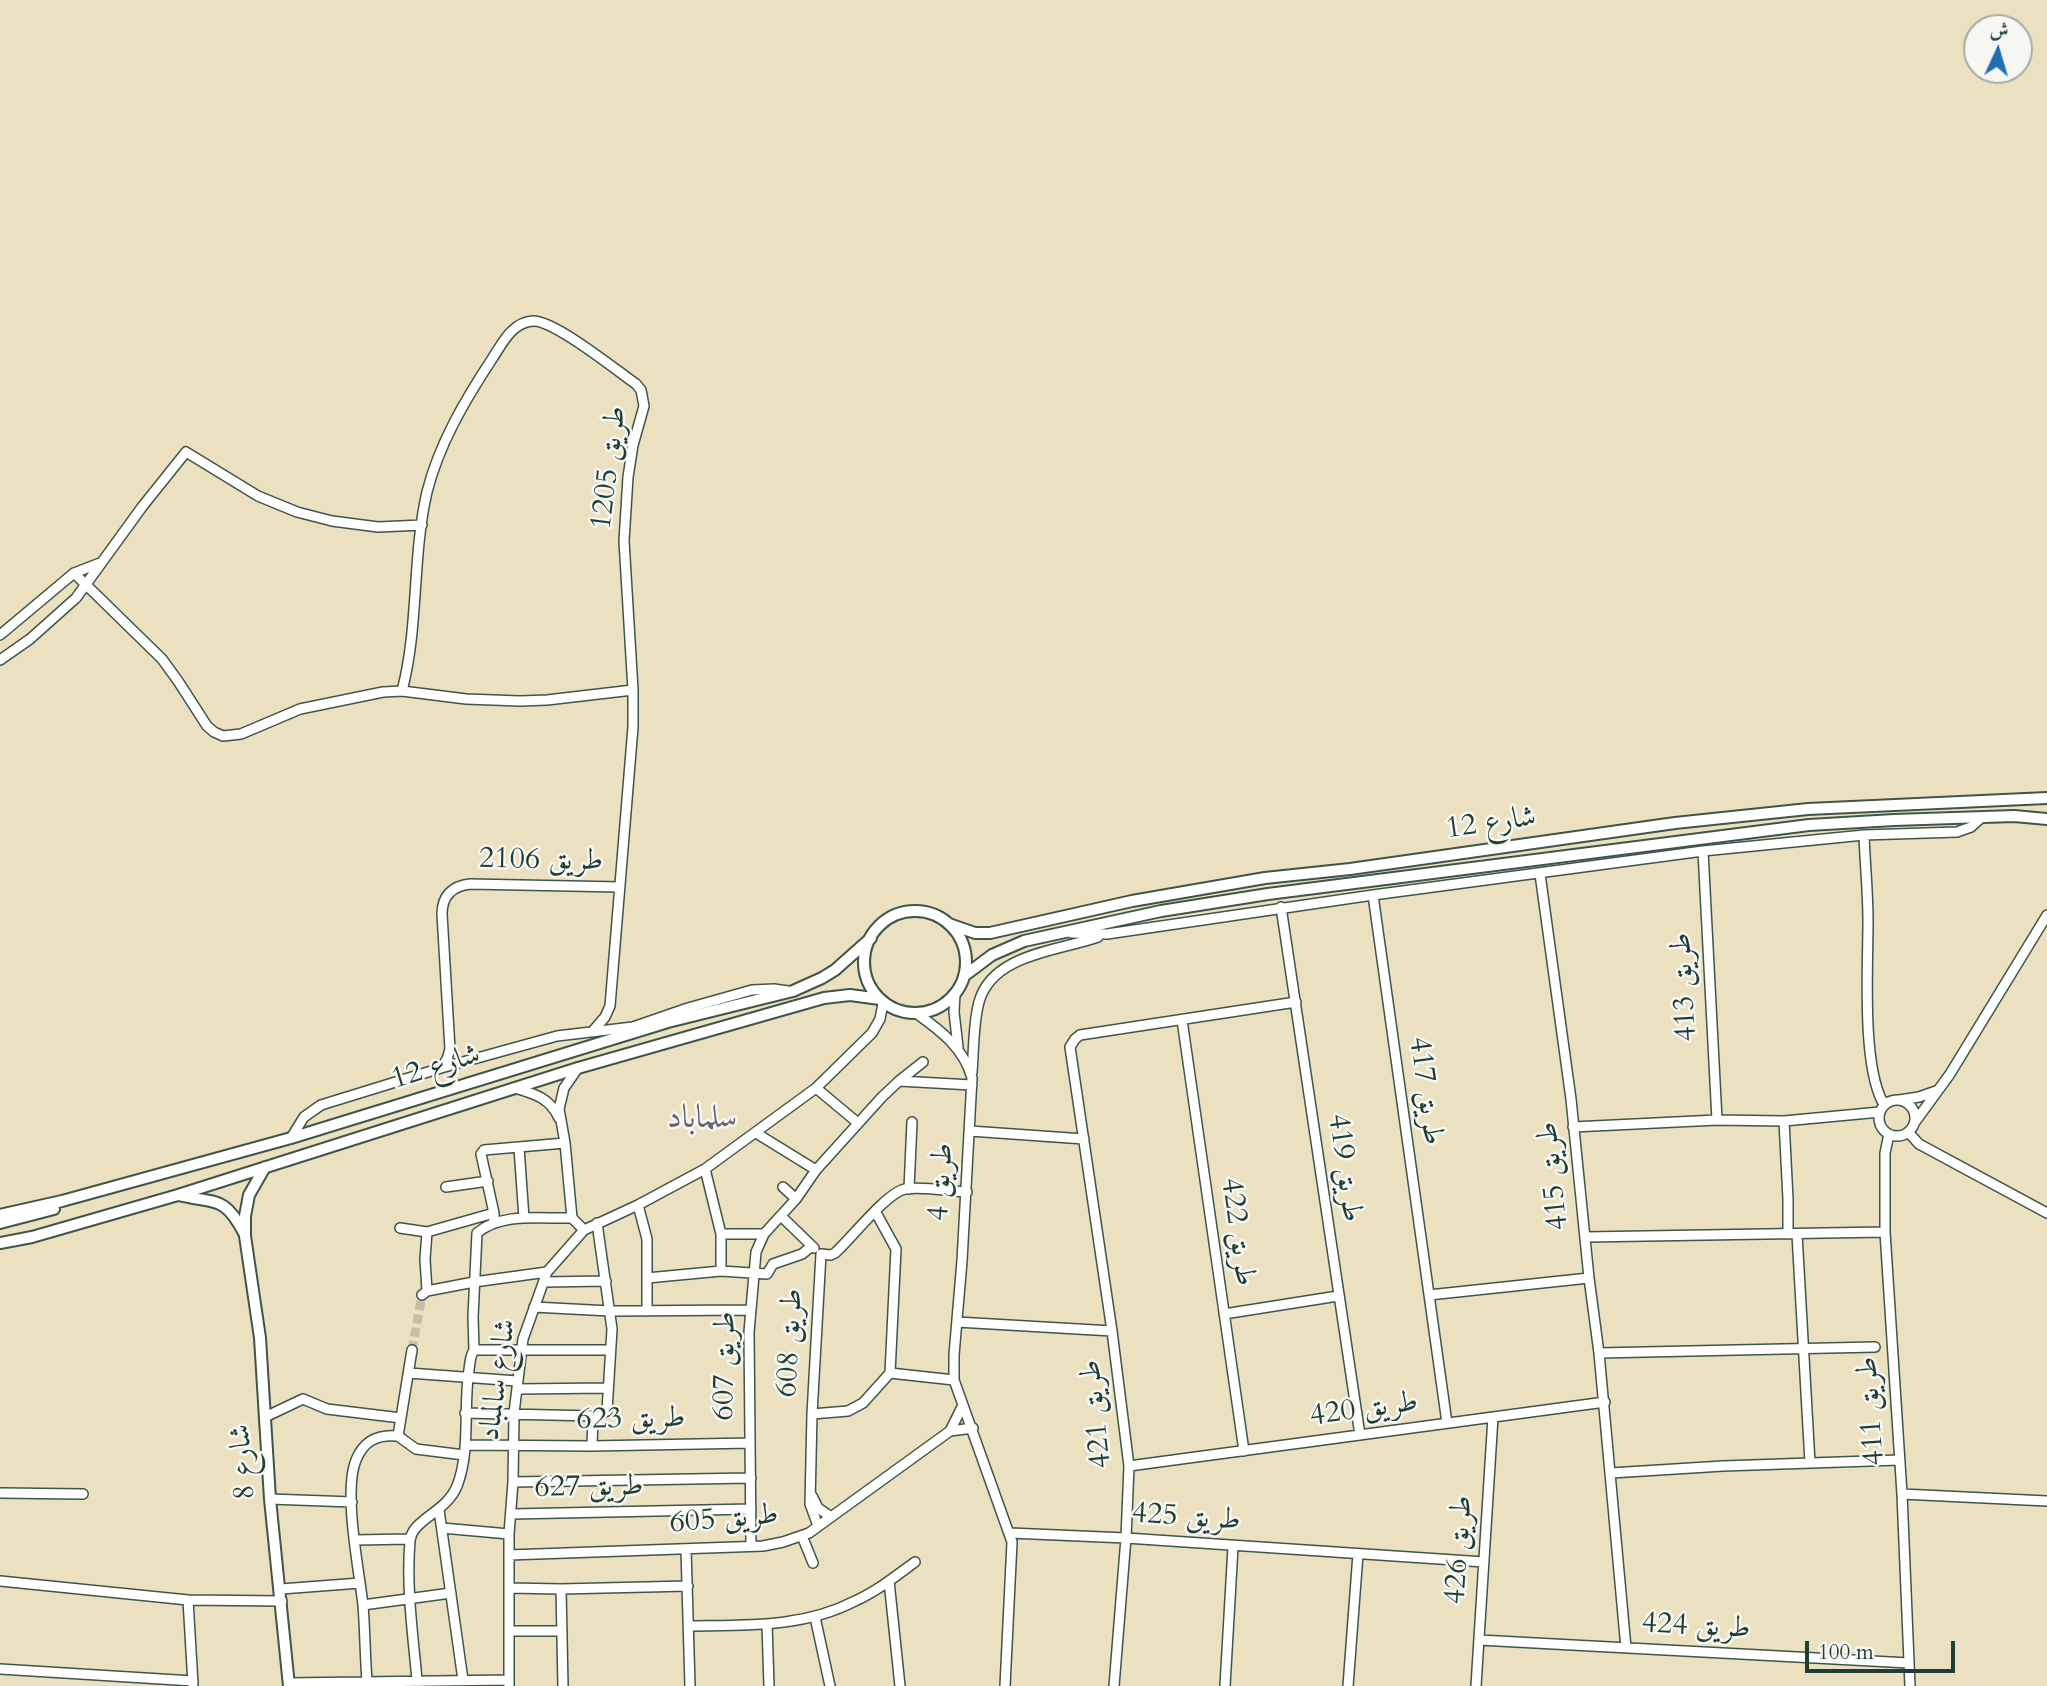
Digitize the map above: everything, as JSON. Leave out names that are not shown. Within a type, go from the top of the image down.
[{"type":"street","name":"طريق 1205","points":[[402,691],[411,643],[426,494],[433,469],[454,422],[510,332],[517,326],[534,321],[551,325],[636,384],[641,390],[644,405],[633,444],[628,477],[624,541],[633,690],[620,887],[610,1006],[593,1031]]},
{"type":"street","points":[[0,660],[66,608],[87,585],[101,562],[186,452],[258,496],[297,512],[332,521],[378,527],[422,525]]},
{"type":"street","points":[[0,635],[74,573],[101,562]]},
{"type":"street","points":[[74,573],[162,659],[207,726],[223,736],[241,734],[300,709],[358,696],[402,691],[466,699],[520,701],[633,690]]},
{"type":"street","name":"شارع 12","points":[[948,924],[975,933],[990,933],[1132,901],[1265,878],[1757,814],[1875,804],[2047,798]]},
{"type":"street","points":[[899,1081],[972,1081],[979,999],[998,971],[1013,962],[1107,934],[1281,907],[1703,851],[1864,835],[1957,832],[1971,827],[1982,817]]},
{"type":"street","name":"شارع 12","points":[[964,976],[977,964],[1007,947],[1062,932],[1161,911],[1268,894],[1780,828],[1982,817],[2047,819]]},
{"type":"street","points":[[1864,835],[1870,1039],[1876,1083],[1882,1101],[1887,1103]]},
{"type":"street","name":"طريق 413","points":[[1703,851],[1717,1120]]},
{"type":"street","name":"طريق 415","points":[[1540,874],[1605,1402],[1626,1648]]},
{"type":"street","name":"طريق 2106","points":[[441,1069],[449,1054],[450,1043],[442,906],[450,891],[470,884],[620,887]]},
{"type":"street","name":"طريق 417","points":[[1373,895],[1447,1423]]},
{"type":"street","name":"طريق 419","points":[[1281,907],[1360,1435]]},
{"type":"street","points":[[911,912],[926,913],[948,924],[958,935],[966,962],[964,976],[955,994],[931,1011],[916,1013],[896,1009],[882,1001],[870,985],[865,970],[865,953],[870,938],[884,922],[911,912]]},
{"type":"street","points":[[1938,1090],[1887,1103],[1880,1112],[1879,1123],[1889,1134],[1901,1135],[1908,1132],[1950,1074],[2047,915]]},
{"type":"street","points":[[1062,932],[1107,934]]},
{"type":"street","name":"شارع 12","points":[[0,1215],[108,1189],[291,1138],[668,1022],[793,991],[835,970],[870,938]]},
{"type":"street","points":[[291,1138],[304,1116],[321,1105],[441,1069],[558,1036],[633,1027],[752,990],[793,991]]},
{"type":"street","points":[[955,994],[958,1049]]},
{"type":"street","name":"شارع 12","points":[[0,1243],[32,1237],[178,1195],[578,1068],[824,998],[850,995],[882,1001]]},
{"type":"street","name":"شارع سالمباد","points":[[509,1683],[509,1534],[512,1514],[514,1413],[523,1339],[547,1272],[584,1230],[705,1169],[816,1088],[872,1033],[880,1019],[882,1001]]},
{"type":"street","points":[[1182,1020],[1296,1002]]},
{"type":"street","points":[[610,1006],[613,1019],[622,1029]]},
{"type":"street","points":[[916,1013],[958,1049]]},
{"type":"street","name":"طريق 421","points":[[1114,1686],[1129,1466],[1070,1047],[1080,1035],[1182,1020]]},
{"type":"street","name":"طريق 422","points":[[1182,1020],[1244,1451]]},
{"type":"street","points":[[450,1043],[460,1057],[471,1061]]},
{"type":"street","name":"طريق 4","points":[[958,1049],[966,1061],[972,1081],[954,1380],[1010,1533],[1013,1550],[1005,1686]]},
{"type":"street","name":"طريق 607","points":[[751,1546],[750,1310],[756,1252],[764,1234],[796,1199],[816,1170],[899,1081],[923,1062]]},
{"type":"street","points":[[578,1068],[560,1098],[559,1119],[565,1143],[572,1218],[584,1230]]},
{"type":"street","points":[[515,1088],[541,1097],[549,1103],[559,1119]]},
{"type":"street","points":[[816,1088],[858,1123]]},
{"type":"street","points":[[1899,1100],[1913,1110],[1915,1122]]},
{"type":"street","points":[[1573,1127],[1717,1120],[1784,1121],[1880,1112]]},
{"type":"street","points":[[1784,1121],[1810,1463]]},
{"type":"street","points":[[909,1189],[912,1122]]},
{"type":"street","points":[[970,1131],[1083,1139]]},
{"type":"street","points":[[1908,1132],[1919,1144],[2047,1213]]},
{"type":"street","points":[[756,1133],[816,1170]]},
{"type":"street","name":"طريق 411","points":[[1889,1134],[1885,1153],[1885,1232],[1902,1494],[1910,1686]]},
{"type":"street","points":[[494,1218],[481,1154],[484,1150],[565,1143]]},
{"type":"street","points":[[519,1148],[524,1218]]},
{"type":"street","name":"شارع 8","points":[[265,1167],[249,1195],[245,1236],[260,1339],[270,1499],[289,1684]]},
{"type":"street","points":[[705,1169],[721,1234],[721,1271]]},
{"type":"street","points":[[446,1187],[488,1181]]},
{"type":"street","points":[[783,1187],[796,1199]]},
{"type":"street","points":[[0,1223],[92,1200],[108,1189]]},
{"type":"street","points":[[821,1254],[835,1253],[897,1192],[909,1189],[967,1192]]},
{"type":"street","name":"شارع 8","points":[[178,1195],[216,1202],[227,1207],[245,1236]]},
{"type":"street","points":[[638,1205],[647,1239],[647,1311]]},
{"type":"street","points":[[0,1208],[38,1206]]},
{"type":"street","points":[[812,1414],[848,1411],[863,1403],[890,1373],[896,1249],[875,1211]]},
{"type":"street","name":"طريق 608","points":[[781,1216],[821,1254],[812,1414],[811,1490],[811,1508],[818,1526]]},
{"type":"street","points":[[400,1228],[426,1232],[494,1218],[572,1218]]},
{"type":"street","points":[[417,1680],[410,1599],[410,1539],[412,1531],[450,1500],[456,1488],[464,1450],[468,1378],[471,1353],[474,1350],[477,1233],[494,1218]]},
{"type":"street","points":[[465,1412],[593,1416],[607,1411],[612,1329],[597,1223]]},
{"type":"street","points":[[426,1232],[425,1293],[474,1282],[547,1272]]},
{"type":"street","points":[[1586,1237],[1885,1232]]},
{"type":"street","points":[[721,1234],[764,1234]]},
{"type":"street","points":[[0,1250],[32,1237]]},
{"type":"street","points":[[647,1278],[721,1271],[769,1274],[773,1264],[799,1256],[812,1246]]},
{"type":"street","points":[[1429,1295],[1588,1278]]},
{"type":"street","points":[[544,1282],[606,1281]]},
{"type":"street","points":[[1224,1314],[1338,1296]]},
{"type":"street","points":[[534,1307],[610,1311],[750,1310]]},
{"type":"street","points":[[957,1322],[1112,1331]]},
{"type":"street","points":[[1599,1353],[1875,1347]]},
{"type":"street","points":[[367,1681],[352,1474],[360,1451],[367,1443],[376,1437],[398,1436],[412,1349]]},
{"type":"street","points":[[474,1350],[610,1350]]},
{"type":"street","points":[[409,1373],[517,1385],[607,1388]]},
{"type":"street","points":[[890,1373],[954,1380]]},
{"type":"street","points":[[265,1417],[303,1399],[327,1409],[401,1418]]},
{"type":"street","name":"طريق 420","points":[[1129,1466],[1605,1402]]},
{"type":"street","name":"طريق 605","points":[[509,1555],[751,1546],[783,1542],[802,1536],[950,1431],[963,1405]]},
{"type":"street","points":[[592,1446],[593,1416]]},
{"type":"street","name":"طريق 426","points":[[1476,1686],[1493,1417]]},
{"type":"street","points":[[950,1431],[973,1429]]},
{"type":"street","name":"طريق 623","points":[[398,1436],[416,1449],[464,1450],[512,1444],[592,1446],[750,1443]]},
{"type":"street","points":[[1611,1473],[1899,1460]]},
{"type":"street","points":[[513,1482],[751,1478]]},
{"type":"street","points":[[811,1490],[818,1508],[831,1517]]},
{"type":"street","points":[[0,1493],[83,1494]]},
{"type":"street","points":[[1902,1494],[2047,1501]]},
{"type":"street","points":[[270,1499],[352,1502]]},
{"type":"street","name":"طريق 627","points":[[512,1514],[751,1509]]},
{"type":"street","points":[[439,1510],[463,1680]]},
{"type":"street","points":[[442,1528],[509,1534]]},
{"type":"street","name":"طريق 425","points":[[1010,1533],[1484,1562]]},
{"type":"street","points":[[802,1536],[813,1563]]},
{"type":"street","points":[[355,1541],[410,1539]]},
{"type":"street","points":[[1226,1686],[1233,1547]]},
{"type":"street","points":[[686,1549],[690,1686]]},
{"type":"street","points":[[1348,1686],[1358,1554]]},
{"type":"street","points":[[689,1626],[767,1624],[815,1617],[854,1602],[915,1562]]},
{"type":"street","points":[[0,1581],[188,1600],[281,1595],[359,1583]]},
{"type":"street","points":[[889,1581],[900,1686]]},
{"type":"street","points":[[509,1588],[688,1586]]},
{"type":"street","points":[[561,1589],[564,1686]]},
{"type":"street","points":[[363,1605],[451,1593]]},
{"type":"street","points":[[0,1669],[193,1683],[188,1600]]},
{"type":"street","points":[[815,1617],[830,1686]]},
{"type":"street","points":[[767,1624],[769,1686]]},
{"type":"street","points":[[509,1631],[562,1631]]},
{"type":"street","name":"طريق 424","points":[[1479,1640],[1909,1663]]},
{"type":"street","points":[[289,1684],[417,1680],[509,1683]]},
{"type":"tunnel","points":[[412,1350],[422,1295]]},
{"type":"district","name":"سلماباد","points":[[702,1119]]}]
